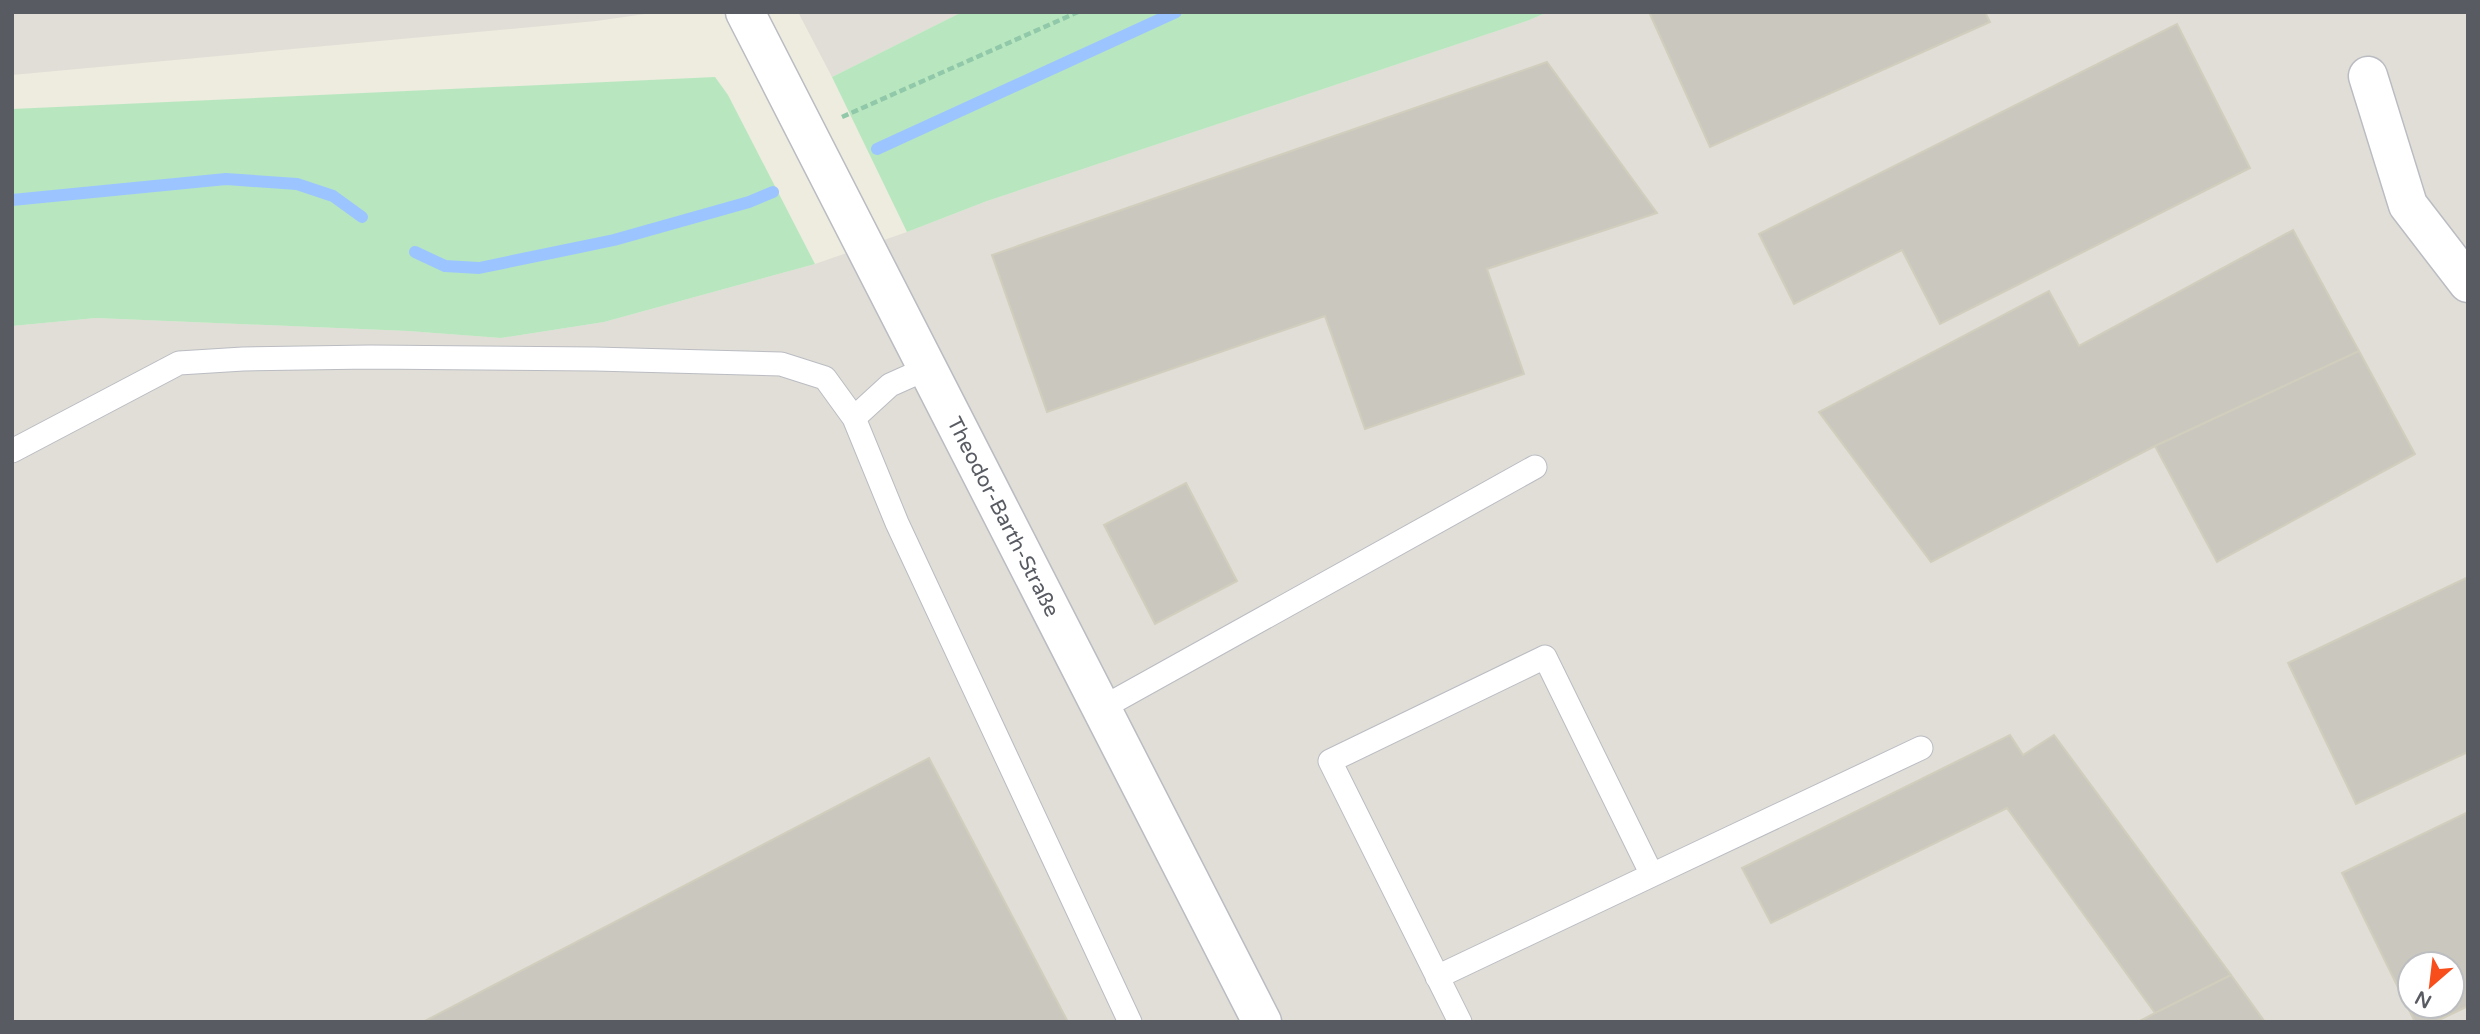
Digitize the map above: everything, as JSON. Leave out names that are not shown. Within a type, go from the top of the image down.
[{"type":"street","name":"Theodor-Barth-Straße","points":[[745,12],[1262,1022]]},
{"type":"street","points":[[2368,76],[2408,205],[2468,283]]},
{"type":"lane","points":[[12,451],[180,363],[243,359],[581,359],[781,364],[825,378],[854,418],[897,523],[1130,1022]]},
{"type":"lane","points":[[854,418],[890,385],[928,368]]},
{"type":"lane","points":[[1102,708],[1535,467]]},
{"type":"lane","points":[[1460,1022],[1330,761],[1545,657],[1652,875]]},
{"type":"lane","points":[[1437,977],[1922,748]]},
{"type":"path","points":[[807,132],[1078,12]]},
{"type":"shaded area","points":[[12,12],[659,12],[596,21],[12,75]]},
{"type":"shaded area","points":[[798,12],[962,12],[832,77]]},
{"type":"shaded area","points":[[1548,12],[2468,12],[2468,1022],[12,1022],[12,326],[96,318],[408,331],[501,338],[604,322],[815,264],[987,201]]},
{"type":"green space","points":[[962,12],[1548,12],[987,201],[907,232],[832,77]]},
{"type":"green space","points":[[715,77],[728,95],[815,264],[604,322],[501,338],[408,331],[96,318],[12,326],[12,109]]},
{"type":"building","points":[[1649,12],[1985,12],[1990,22],[1710,147]]},
{"type":"building","points":[[2177,24],[2250,168],[1940,324],[1902,250],[1794,304],[1759,234]]},
{"type":"building","points":[[1547,62],[1657,213],[1487,269],[1524,374],[1365,429],[1325,316],[1047,412],[992,255]]},
{"type":"building","points":[[2293,230],[2359,351],[2155,446],[1931,562],[1819,412],[2049,291],[2079,346]]},
{"type":"building","points":[[2359,351],[2415,454],[2217,562],[2155,446]]},
{"type":"building","points":[[1186,483],[1237,581],[1155,624],[1104,525]]},
{"type":"building","points":[[2468,577],[2468,752],[2356,804],[2288,663]]},
{"type":"building","points":[[2010,735],[2023,755],[2054,735],[2231,975],[2155,1013],[2007,808],[1771,923],[1742,868]]},
{"type":"building","points":[[929,758],[1068,1022],[423,1022]]},
{"type":"building","points":[[2468,812],[2468,1006],[2466,1007],[2466,950],[2396,950],[2396,983],[2342,873]]},
{"type":"building","points":[[2231,975],[2265,1022],[2138,1022],[2155,1013]]},
{"type":"building","points":[[2414,1020],[2439,1020],[2435,1022]]},
{"type":"waterway","points":[[877,149],[1176,12]]},
{"type":"waterway","points":[[12,200],[226,179],[297,184],[333,196],[362,217]]},
{"type":"waterway","points":[[415,252],[445,266],[479,268],[614,240],[749,202],[773,192]]}]
